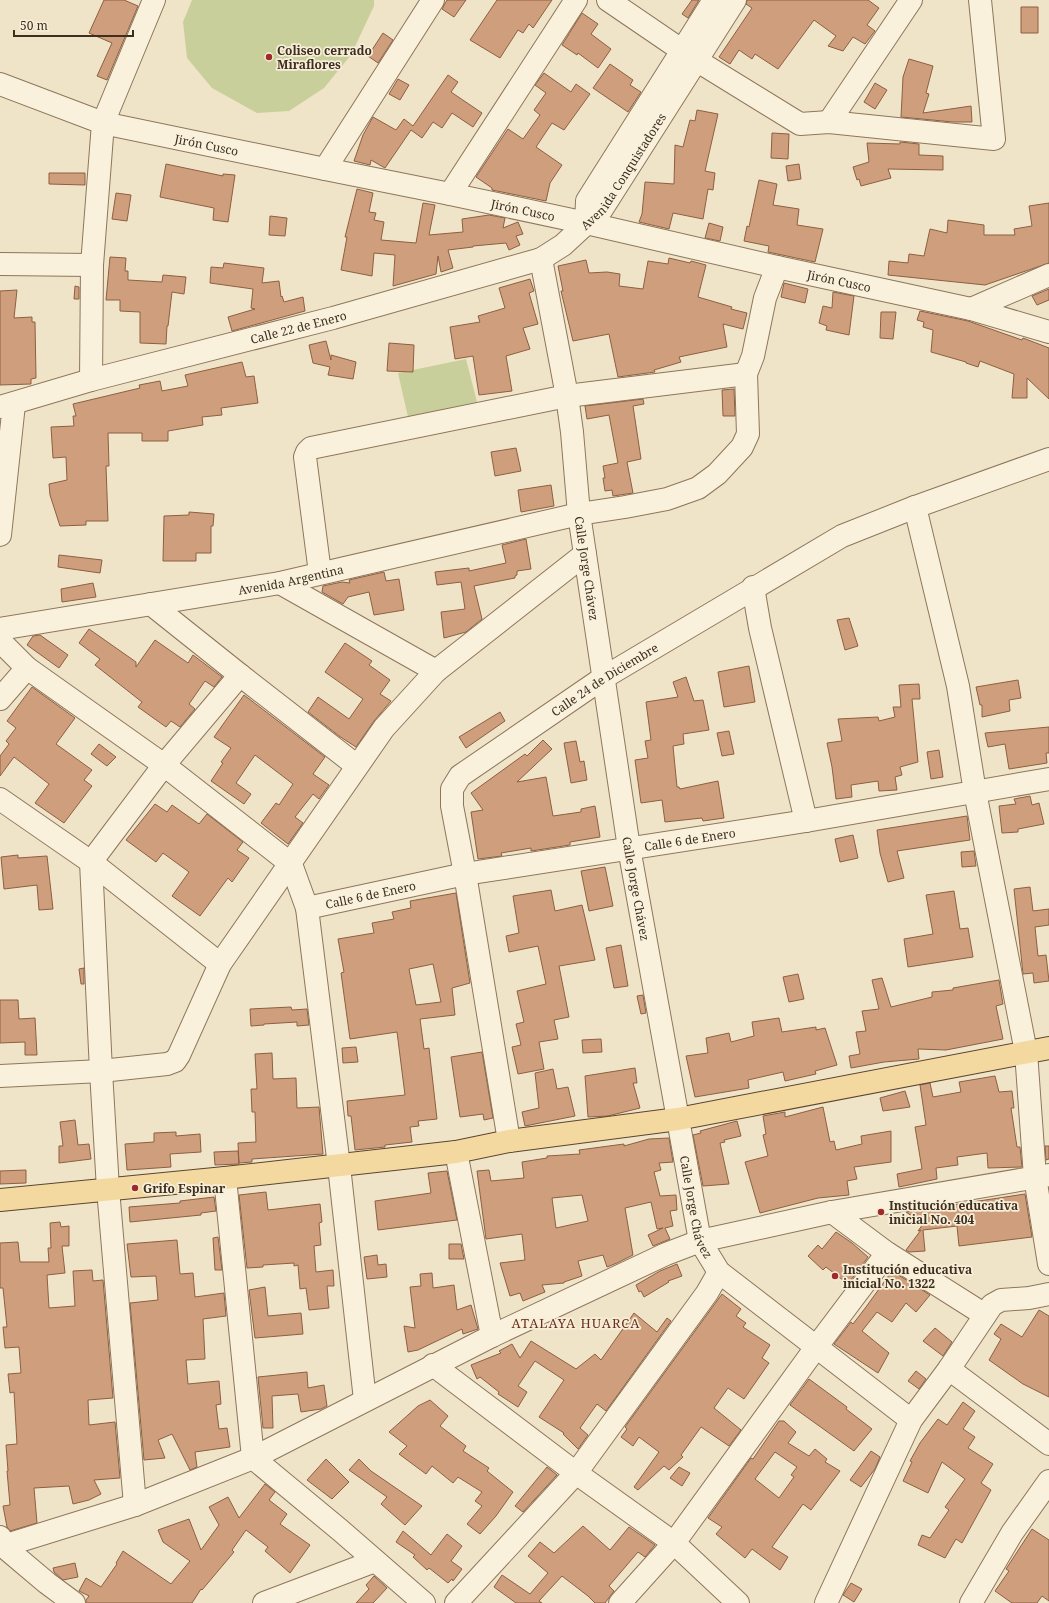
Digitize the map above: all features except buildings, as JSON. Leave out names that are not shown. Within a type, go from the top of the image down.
[{"type":"main road","points":[[0,1200],[339,1166],[456,1152],[509,1141],[678,1119],[1049,1048]]},
{"type":"street","points":[[91,380],[92,265],[103,123],[154,0]]},
{"type":"street","points":[[325,169],[433,0]]},
{"type":"street","points":[[450,194],[576,0]]},
{"type":"street","points":[[608,0],[689,55],[800,124],[829,122],[994,139],[980,0]]},
{"type":"street","name":"Avenida Conquistadores","points":[[586,223],[602,209],[689,55],[714,0]]},
{"type":"street","name":"Avenida Conquistadores","points":[[689,55],[735,0]]},
{"type":"street","points":[[829,122],[911,0]]},
{"type":"street","name":"Jirón Cusco","points":[[0,84],[103,123],[586,223],[777,267],[971,309],[1049,332]]},
{"type":"street","name":"Calle 22 de Enero","points":[[7,405],[91,380],[333,318],[541,259],[563,245],[586,223]]},
{"type":"street","name":"Calle Jorge Chávez","points":[[541,259],[567,396],[572,432],[579,514],[629,848],[700,1241],[719,1272],[817,1346],[911,1420]]},
{"type":"street","points":[[0,264],[92,265]]},
{"type":"street","points":[[320,573],[305,457],[311,448],[567,396],[746,374],[753,356],[765,298],[777,267]]},
{"type":"street","points":[[971,309],[1049,275]]},
{"type":"street","name":"Avenida Argentina","points":[[0,629],[280,583],[579,514],[625,508],[667,499],[698,488],[717,474],[742,448],[748,434],[746,374]]},
{"type":"street","points":[[0,535],[7,405]]},
{"type":"street","name":"Calle 24 de Diciembre","points":[[465,874],[452,806],[452,789],[460,776],[603,678],[739,597],[753,587],[842,536],[915,507],[1049,459]]},
{"type":"street","points":[[915,507],[958,686],[975,792],[1026,1052],[1042,1176],[1049,1264]]},
{"type":"street","points":[[0,1076],[101,1071],[167,1064],[174,1061],[180,1055],[220,964],[291,864],[384,728],[436,670],[585,554]]},
{"type":"street","points":[[280,583],[436,670]]},
{"type":"street","points":[[753,587],[760,628],[806,822]]},
{"type":"street","points":[[152,604],[357,766]]},
{"type":"street","points":[[0,641],[27,668],[164,765],[291,864],[307,908],[366,1400]]},
{"type":"street","points":[[0,699],[27,668]]},
{"type":"street","points":[[135,1505],[108,1189],[91,862],[164,765],[240,675]]},
{"type":"street","name":"Calle 6 de Enero","points":[[307,908],[465,874],[806,822],[1049,779]]},
{"type":"street","points":[[0,799],[91,862],[220,964]]},
{"type":"street","points":[[465,874],[509,1141]]},
{"type":"street","points":[[456,1152],[492,1336]]},
{"type":"street","points":[[1,1544],[135,1505],[253,1458],[492,1336],[666,1254],[700,1241],[832,1212],[1042,1176]]},
{"type":"street","points":[[225,1178],[253,1458],[340,1530],[424,1603]]},
{"type":"street","points":[[832,1212],[887,1253],[985,1315]]},
{"type":"street","points":[[620,1603],[674,1543],[817,1346],[887,1253]]},
{"type":"street","points":[[456,1603],[576,1473],[707,1292],[719,1272]]},
{"type":"street","points":[[826,1603],[911,1420],[949,1369],[992,1305],[1001,1300],[1029,1298],[1049,1294]]},
{"type":"street","points":[[433,1365],[576,1473],[674,1543],[738,1603]]},
{"type":"street","points":[[949,1369],[1049,1444]]},
{"type":"street","points":[[971,1603],[1012,1533],[1049,1481]]},
{"type":"street","points":[[1,1544],[47,1583],[74,1603]]},
{"type":"street","points":[[264,1603],[375,1561]]},
{"type":"green space","name":"Coliseo cerrado Miraflores","points":[[192,0],[374,0],[374,6],[351,55],[324,88],[289,111],[257,113],[212,88],[187,58],[183,22]]},
{"type":"green space","points":[[466,359],[477,402],[408,417],[398,373]]},
{"type":"place","name":"Coliseo cerrado Miraflores","points":[[269,57]]},
{"type":"place","name":"Grifo Espinar","points":[[135,1188]]},
{"type":"place","name":"Institución educativa inicial No. 404","points":[[881,1212]]},
{"type":"place","name":"Institución educativa inicial No. 1322","points":[[835,1276]]},
{"type":"district","name":"ATALAYA HUARCA","points":[[576,1323]]}]
